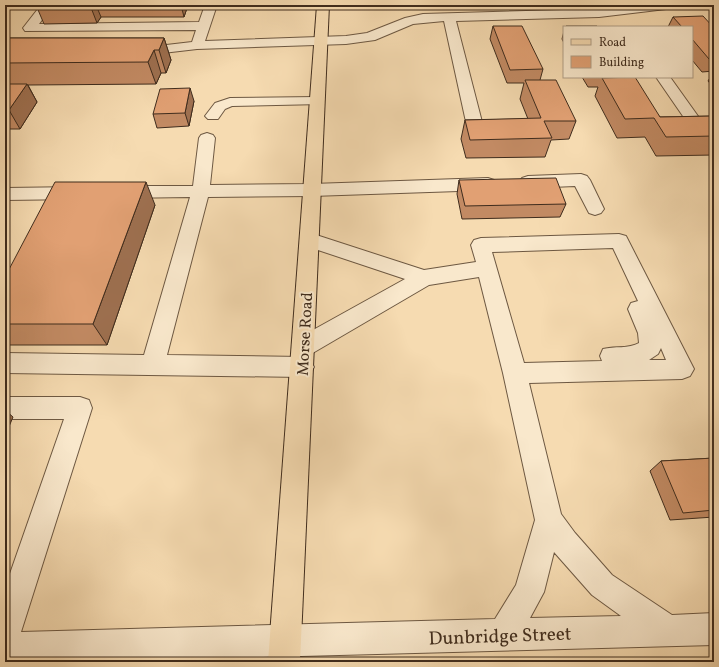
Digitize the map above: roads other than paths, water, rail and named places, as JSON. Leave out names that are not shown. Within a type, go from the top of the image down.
[{"type":"main road","name":"Morse Road","points":[[285,652],[323,5]]},
{"type":"street","points":[[47,5],[28,28],[204,26]]},
{"type":"street","points":[[198,45],[211,5]]},
{"type":"street","points":[[124,54],[198,45],[321,41],[370,37],[409,21],[423,18],[621,17],[666,5]]},
{"type":"street","points":[[449,17],[474,122]]},
{"type":"street","points":[[664,78],[692,119]]},
{"type":"street","points":[[213,116],[220,106],[230,102],[317,101]]},
{"type":"street","points":[[152,364],[201,191],[207,138]]},
{"type":"street","points":[[5,194],[312,190],[581,180],[595,209]]},
{"type":"street","points":[[310,240],[424,278]]},
{"type":"street","points":[[488,245],[619,241],[682,369],[515,373]]},
{"type":"street","points":[[488,245],[487,268],[515,373],[549,520],[565,543],[602,585],[668,630]]},
{"type":"street","points":[[488,245],[512,250],[587,248],[605,252],[617,261],[624,272],[649,333],[650,347],[638,355],[551,358],[541,373]]},
{"type":"street","points":[[5,363],[152,364],[302,357],[424,278],[487,268]]},
{"type":"street","points":[[5,408],[80,408],[5,633]]},
{"type":"street","points":[[503,635],[528,592],[549,520]]},
{"type":"street","name":"Dunbridge Street","points":[[5,648],[285,652],[503,635],[714,629]]}]
